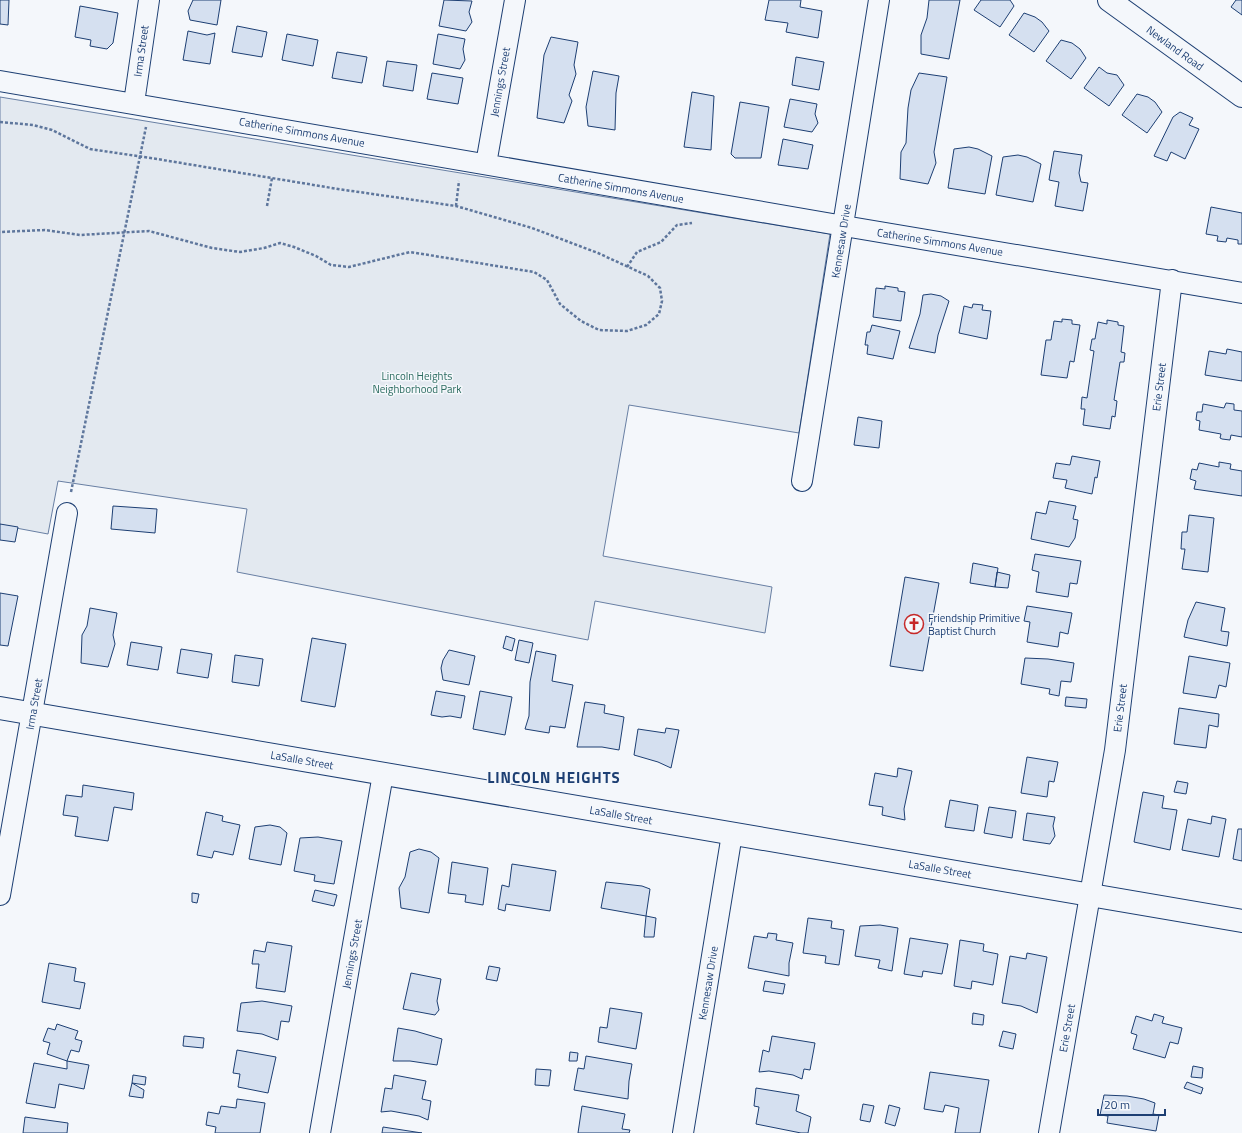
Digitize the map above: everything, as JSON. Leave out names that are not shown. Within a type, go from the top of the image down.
[{"type":"street","name":"Irma Street","points":[[142,104],[149,0]]},
{"type":"street","name":"Jennings Street","points":[[486,164],[514,0]]},
{"type":"street","name":"Kennesaw Drive","points":[[802,481],[879,0]]},
{"type":"street","name":"Newland Road","points":[[1109,0],[1242,96]]},
{"type":"street","name":"Catherine Simmons Avenue","points":[[0,81],[142,104],[844,226],[1242,293]]},
{"type":"street","name":"Erie Street","points":[[1049,1133],[1115,750],[1172,280]]},
{"type":"street","name":"Irma Street","points":[[0,895],[67,513]]},
{"type":"street","name":"LaSalle Street","points":[[0,708],[1242,921]]},
{"type":"street","name":"Jennings Street","points":[[320,1133],[383,774]]},
{"type":"street","name":"Kennesaw Drive","points":[[684,1133],[732,834]]},
{"type":"path","points":[[67,513],[141,157],[142,104]]},
{"type":"path","points":[[0,122],[33,125],[52,130],[90,149],[456,206],[532,228],[598,252],[648,276],[660,288],[662,301],[659,314],[646,325],[626,331],[599,330],[581,321],[560,304],[547,280],[534,272],[410,252],[349,267],[331,265],[294,246],[280,243],[264,248],[240,252],[212,248],[149,231],[80,235],[45,230],[0,232]]},
{"type":"path","points":[[267,206],[272,178]]},
{"type":"path","points":[[627,267],[637,252],[661,242],[677,225],[692,223],[700,224]]},
{"type":"green space","name":"Lincoln Heights Neighborhood Park","points":[[0,97],[830,234],[799,433],[629,405],[603,556],[772,587],[765,633],[595,601],[588,640],[237,572],[247,509],[58,481],[48,534],[0,525]]},
{"type":"building","points":[[0,0],[9,0],[8,25],[0,24]]},
{"type":"building","points":[[193,0],[221,0],[217,25],[190,20],[188,11]]},
{"type":"building","points":[[444,0],[472,1],[469,12],[472,22],[466,31],[439,26]]},
{"type":"building","points":[[769,0],[801,0],[800,7],[822,11],[818,38],[786,32],[788,23],[765,20]]},
{"type":"building","points":[[929,0],[960,0],[949,59],[921,54],[921,35],[927,18]]},
{"type":"building","points":[[981,0],[1010,0],[1014,6],[1000,27],[974,10]]},
{"type":"building","points":[[1236,0],[1242,0],[1242,15],[1231,7]]},
{"type":"building","points":[[80,6],[118,13],[113,43],[107,49],[90,46],[91,40],[75,37]]},
{"type":"building","points":[[1024,13],[1035,17],[1042,22],[1049,31],[1034,52],[1009,35]]},
{"type":"building","points":[[237,26],[267,32],[262,57],[232,52]]},
{"type":"building","points":[[188,31],[207,35],[215,33],[210,64],[183,60]]},
{"type":"building","points":[[287,34],[318,40],[313,66],[282,60]]},
{"type":"building","points":[[438,34],[465,39],[463,49],[465,60],[460,69],[433,64]]},
{"type":"building","points":[[551,37],[578,42],[574,65],[576,74],[569,95],[572,101],[564,123],[537,118],[544,55]]},
{"type":"building","points":[[1061,40],[1072,43],[1080,49],[1086,58],[1071,79],[1046,61]]},
{"type":"building","points":[[337,52],[367,57],[362,83],[332,78]]},
{"type":"building","points":[[796,57],[824,62],[819,90],[792,85]]},
{"type":"building","points":[[387,61],[417,65],[413,91],[383,86]]},
{"type":"building","points":[[1099,67],[1107,73],[1117,75],[1124,85],[1109,106],[1084,88]]},
{"type":"building","points":[[593,71],[619,76],[616,93],[615,130],[588,126],[586,107]]},
{"type":"building","points":[[432,73],[463,78],[458,104],[427,99]]},
{"type":"building","points":[[919,73],[947,77],[934,152],[936,163],[928,184],[900,179],[901,152],[906,143],[908,108],[911,90]]},
{"type":"building","points":[[692,92],[714,96],[711,150],[684,147]]},
{"type":"building","points":[[1137,94],[1148,97],[1155,102],[1162,112],[1147,133],[1122,115]]},
{"type":"building","points":[[790,99],[817,104],[815,114],[818,123],[812,132],[784,127]]},
{"type":"building","points":[[740,102],[769,107],[761,158],[735,158],[731,154]]},
{"type":"building","points":[[1180,112],[1193,118],[1189,125],[1199,129],[1185,159],[1171,152],[1167,161],[1154,156],[1173,117]]},
{"type":"building","points":[[783,139],[813,145],[808,169],[778,165]]},
{"type":"building","points":[[969,147],[978,149],[992,156],[985,194],[948,188],[954,149]]},
{"type":"building","points":[[1054,151],[1082,155],[1079,173],[1081,182],[1088,183],[1083,211],[1055,206],[1059,182],[1049,180]]},
{"type":"building","points":[[1018,155],[1027,157],[1041,164],[1033,202],[996,195],[1003,157]]},
{"type":"building","points":[[1211,207],[1242,213],[1242,244],[1238,244],[1238,240],[1227,238],[1226,242],[1217,241],[1218,236],[1206,234]]},
{"type":"building","points":[[885,286],[898,288],[898,291],[905,292],[901,321],[873,317],[876,288],[885,289]]},
{"type":"building","points":[[931,294],[941,296],[949,301],[938,335],[935,353],[909,348],[920,314],[923,295]]},
{"type":"building","points":[[973,304],[983,305],[982,310],[991,311],[987,339],[959,333],[964,306],[972,308]]},
{"type":"building","points":[[1062,319],[1072,320],[1072,324],[1080,325],[1074,362],[1070,361],[1067,378],[1041,375],[1046,340],[1051,340],[1054,321],[1062,322]]},
{"type":"building","points":[[1107,320],[1118,322],[1118,325],[1124,326],[1121,352],[1125,353],[1124,362],[1120,362],[1114,400],[1117,401],[1115,417],[1112,416],[1110,429],[1083,425],[1085,409],[1081,409],[1082,397],[1087,398],[1094,351],[1090,350],[1092,339],[1095,339],[1098,322],[1107,324]]},
{"type":"building","points":[[872,325],[900,331],[893,359],[867,354],[868,345],[865,345],[867,332],[870,332]]},
{"type":"building","points":[[1227,349],[1242,352],[1242,381],[1205,375],[1209,351],[1226,354]]},
{"type":"building","points":[[1226,403],[1234,404],[1234,410],[1242,411],[1242,437],[1231,435],[1230,440],[1222,439],[1220,438],[1221,434],[1199,430],[1200,421],[1196,420],[1197,412],[1202,412],[1203,404],[1224,408]]},
{"type":"building","points":[[858,417],[882,421],[879,448],[854,445]]},
{"type":"building","points":[[1072,456],[1100,461],[1092,494],[1065,488],[1067,480],[1053,478],[1056,463],[1070,465]]},
{"type":"building","points":[[1219,462],[1231,464],[1230,469],[1242,471],[1242,496],[1194,489],[1196,481],[1190,479],[1192,469],[1197,470],[1199,463],[1219,467]]},
{"type":"building","points":[[1049,501],[1076,506],[1073,519],[1078,520],[1075,538],[1069,547],[1031,539],[1036,512],[1046,514]]},
{"type":"building","points":[[113,506],[157,509],[155,533],[111,529]]},
{"type":"building","points":[[1189,515],[1214,518],[1208,572],[1182,569],[1185,549],[1181,549],[1182,532],[1187,532]]},
{"type":"building","points":[[0,524],[18,527],[15,542],[0,540]]},
{"type":"building","points":[[1035,554],[1081,561],[1077,584],[1070,583],[1068,597],[1036,592],[1039,572],[1032,570]]},
{"type":"building","points":[[973,563],[998,568],[995,587],[970,583]]},
{"type":"building","points":[[997,572],[1010,575],[1008,588],[995,587]]},
{"type":"building","name":"Friendship Primitive Baptist Church","points":[[905,577],[939,583],[923,671],[890,666]]},
{"type":"building","points":[[0,593],[18,596],[8,646],[0,645]]},
{"type":"building","points":[[1196,602],[1225,608],[1221,631],[1229,632],[1227,646],[1184,637],[1188,620]]},
{"type":"building","points":[[1027,606],[1072,613],[1068,634],[1060,632],[1058,647],[1027,642],[1030,622],[1024,621]]},
{"type":"building","points":[[90,608],[117,613],[113,635],[115,644],[108,667],[81,663],[82,635],[87,626]]},
{"type":"building","points":[[506,636],[515,639],[512,651],[503,648]]},
{"type":"building","points":[[312,638],[346,644],[335,707],[301,701]]},
{"type":"building","points":[[519,640],[533,643],[529,663],[515,660]]},
{"type":"building","points":[[131,642],[162,647],[158,670],[127,665]]},
{"type":"building","points":[[181,649],[212,654],[208,678],[177,673]]},
{"type":"building","points":[[449,650],[475,656],[469,685],[443,680],[441,668],[443,660]]},
{"type":"building","points":[[536,651],[556,655],[552,681],[573,685],[565,728],[550,726],[549,733],[525,729],[529,716],[530,682]]},
{"type":"building","points":[[235,655],[263,659],[259,686],[232,682]]},
{"type":"building","points":[[1189,656],[1230,663],[1226,687],[1219,685],[1216,698],[1183,693]]},
{"type":"building","points":[[1025,658],[1048,659],[1074,663],[1071,682],[1061,681],[1059,696],[1049,694],[1050,689],[1021,684]]},
{"type":"building","points":[[436,691],[465,696],[461,718],[431,715]]},
{"type":"building","points":[[480,691],[512,697],[505,735],[473,729]]},
{"type":"building","points":[[1066,697],[1087,699],[1086,708],[1065,706]]},
{"type":"building","points":[[585,702],[605,705],[604,713],[624,717],[619,750],[602,747],[577,747]]},
{"type":"building","points":[[1179,708],[1219,714],[1218,727],[1209,725],[1206,748],[1174,744]]},
{"type":"building","points":[[666,728],[679,730],[671,768],[658,762],[634,755],[638,729],[665,733]]},
{"type":"building","points":[[1027,757],[1058,762],[1054,782],[1049,781],[1047,797],[1021,793]]},
{"type":"building","points":[[898,768],[912,771],[904,809],[905,820],[882,815],[883,807],[869,805],[875,773],[897,777]]},
{"type":"building","points":[[1177,781],[1188,783],[1186,794],[1174,792]]},
{"type":"building","points":[[83,785],[134,793],[132,810],[114,807],[108,841],[75,836],[78,817],[63,815],[66,795],[82,797]]},
{"type":"building","points":[[1143,792],[1164,796],[1162,808],[1177,810],[1170,850],[1134,842]]},
{"type":"building","points":[[950,800],[978,805],[974,831],[945,827]]},
{"type":"building","points":[[989,807],[1016,811],[1012,838],[984,833]]},
{"type":"building","points":[[206,812],[223,816],[222,821],[240,825],[233,855],[214,851],[212,858],[197,855]]},
{"type":"building","points":[[1027,813],[1055,817],[1053,826],[1055,836],[1050,844],[1023,840]]},
{"type":"building","points":[[1212,816],[1226,819],[1219,857],[1182,850],[1188,819],[1211,824]]},
{"type":"building","points":[[270,825],[280,827],[287,833],[281,865],[249,859],[255,827]]},
{"type":"building","points":[[1238,829],[1242,829],[1242,861],[1233,859]]},
{"type":"building","points":[[318,837],[342,841],[334,884],[314,881],[315,875],[294,871],[300,838]]},
{"type":"building","points":[[419,849],[431,852],[439,858],[429,913],[401,908],[399,888],[405,877],[410,852]]},
{"type":"building","points":[[452,862],[488,868],[483,905],[465,902],[466,895],[448,893]]},
{"type":"building","points":[[512,864],[556,871],[550,911],[506,904],[505,911],[498,909],[502,885],[509,887]]},
{"type":"building","points":[[606,882],[642,886],[650,889],[646,916],[601,908]]},
{"type":"building","points":[[315,890],[337,895],[334,906],[312,901]]},
{"type":"building","points":[[192,893],[199,894],[197,903],[192,902]]},
{"type":"building","points":[[646,916],[656,918],[654,937],[644,937]]},
{"type":"building","points":[[808,918],[832,921],[831,928],[844,930],[839,965],[825,963],[826,956],[803,953]]},
{"type":"building","points":[[880,925],[898,928],[892,971],[878,968],[880,960],[855,956],[860,926]]},
{"type":"building","points":[[768,933],[777,934],[776,940],[793,943],[789,963],[789,976],[748,968],[754,936],[767,938]]},
{"type":"building","points":[[910,938],[948,944],[942,974],[923,971],[922,977],[904,974]]},
{"type":"building","points":[[960,940],[984,944],[983,951],[998,954],[993,985],[972,981],[971,989],[954,986]]},
{"type":"building","points":[[267,942],[292,946],[285,992],[256,988],[259,964],[252,964],[254,950],[265,952]]},
{"type":"building","points":[[1027,953],[1047,957],[1037,1013],[1021,1006],[1002,1003],[1010,956],[1026,959]]},
{"type":"building","points":[[49,963],[76,968],[74,981],[85,983],[80,1009],[42,1002]]},
{"type":"building","points":[[489,966],[500,968],[497,981],[486,979]]},
{"type":"building","points":[[411,973],[441,979],[437,1001],[439,1010],[435,1015],[403,1009]]},
{"type":"building","points":[[765,981],[785,984],[783,994],[763,991]]},
{"type":"building","points":[[262,1001],[292,1006],[289,1022],[281,1021],[278,1040],[262,1034],[237,1031],[241,1003]]},
{"type":"building","points":[[610,1008],[642,1013],[636,1049],[598,1042],[600,1027],[607,1028]]},
{"type":"building","points":[[973,1013],[984,1015],[983,1025],[972,1024]]},
{"type":"building","points":[[1154,1014],[1164,1017],[1162,1023],[1182,1028],[1178,1044],[1170,1042],[1165,1058],[1133,1049],[1137,1035],[1131,1033],[1136,1016],[1152,1021]]},
{"type":"building","points":[[57,1024],[78,1031],[75,1039],[82,1041],[79,1052],[71,1050],[67,1061],[47,1054],[50,1043],[43,1041],[48,1028],[55,1030]]},
{"type":"building","points":[[398,1028],[415,1031],[442,1039],[437,1065],[410,1061],[393,1061]]},
{"type":"building","points":[[1003,1031],[1016,1034],[1013,1049],[999,1046]]},
{"type":"building","points":[[184,1036],[204,1038],[203,1048],[183,1046]]},
{"type":"building","points":[[772,1036],[815,1043],[810,1070],[804,1069],[802,1079],[793,1075],[769,1071],[759,1072],[763,1050],[769,1052]]},
{"type":"building","points":[[237,1050],[276,1057],[268,1093],[238,1087],[240,1074],[233,1073]]},
{"type":"building","points":[[570,1052],[578,1053],[577,1061],[569,1061]]},
{"type":"building","points":[[586,1056],[632,1064],[628,1099],[574,1090],[578,1068],[584,1069]]},
{"type":"building","points":[[67,1061],[89,1065],[84,1089],[59,1084],[55,1108],[26,1103],[34,1063],[67,1069]]},
{"type":"building","points":[[1193,1066],[1203,1068],[1202,1078],[1191,1077]]},
{"type":"building","points":[[536,1069],[551,1070],[549,1086],[535,1085]]},
{"type":"building","points":[[930,1072],[989,1080],[980,1133],[955,1133],[959,1108],[945,1105],[943,1112],[924,1109]]},
{"type":"building","points":[[133,1075],[146,1077],[145,1085],[132,1083]]},
{"type":"building","points":[[394,1075],[426,1081],[422,1099],[431,1101],[428,1120],[419,1116],[391,1111],[381,1112],[385,1088],[392,1089]]},
{"type":"building","points":[[1187,1082],[1203,1088],[1201,1094],[1184,1088]]},
{"type":"building","points":[[132,1083],[144,1090],[143,1098],[129,1096]]},
{"type":"building","points":[[756,1088],[799,1095],[796,1111],[811,1117],[808,1133],[756,1124],[759,1107],[754,1106]]},
{"type":"building","points":[[1104,1095],[1127,1096],[1144,1099],[1155,1103],[1153,1114],[1159,1115],[1156,1131],[1107,1123],[1108,1116],[1100,1115]]},
{"type":"building","points":[[237,1099],[265,1103],[260,1133],[215,1133],[216,1127],[206,1125],[208,1112],[219,1114],[221,1106],[236,1108]]},
{"type":"building","points":[[863,1104],[874,1106],[870,1122],[860,1120]]},
{"type":"building","points":[[889,1105],[900,1108],[895,1126],[885,1123]]},
{"type":"building","points":[[582,1106],[625,1114],[622,1129],[630,1130],[629,1133],[578,1133]]},
{"type":"building","points":[[25,1117],[68,1123],[67,1133],[23,1133]]},
{"type":"building","points":[[383,1127],[422,1133],[382,1133]]},
{"type":"place","name":"Friendship Primitive Baptist Church","points":[[914,624]]},
{"type":"district","name":"LINCOLN HEIGHTS","points":[[554,777]]}]
